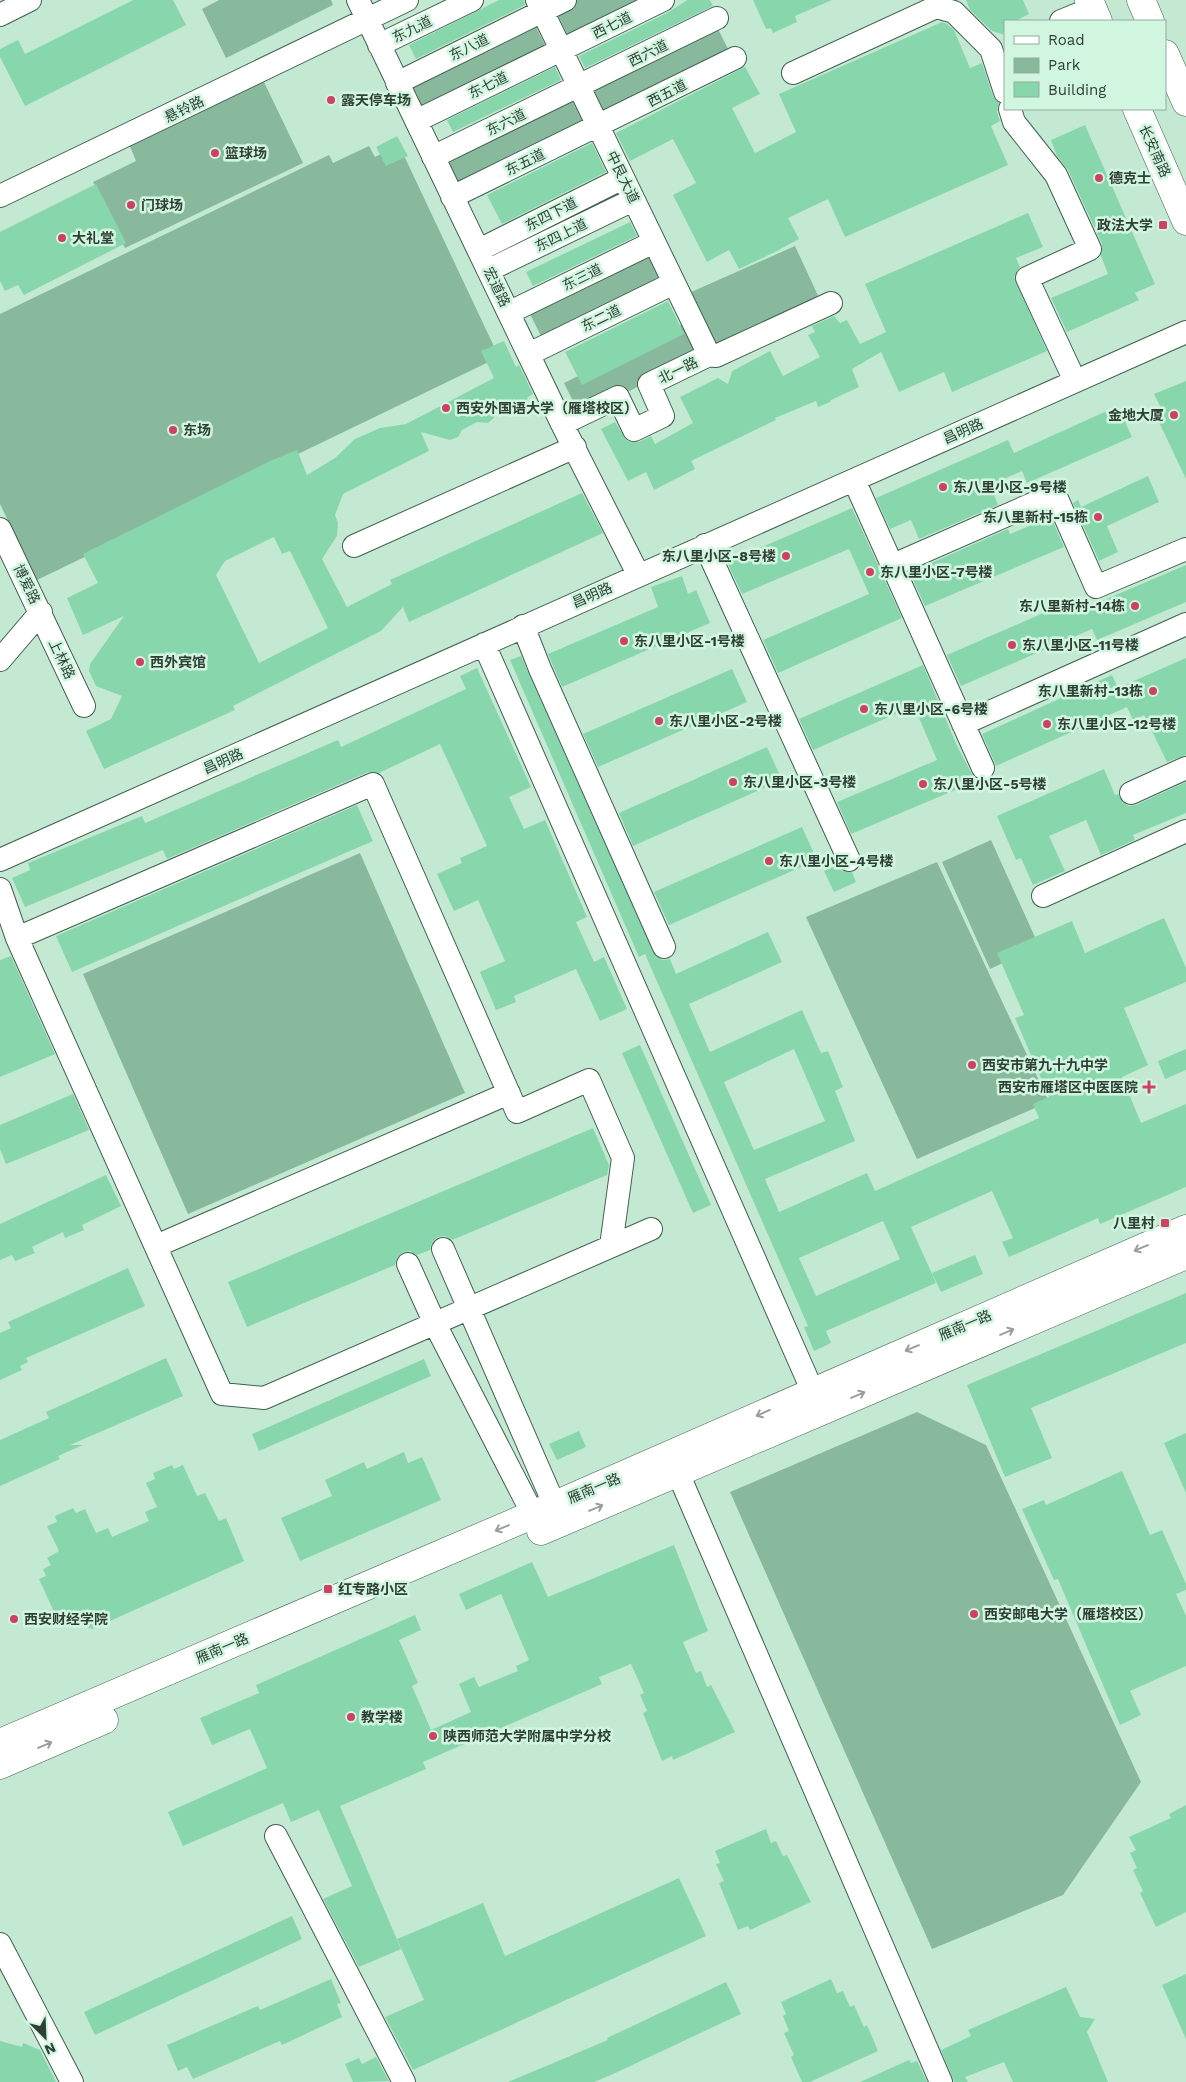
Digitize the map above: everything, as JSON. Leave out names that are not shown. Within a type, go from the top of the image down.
[{"type":"main road","points":[[1141,0],[1150,20]]},
{"type":"main road","points":[[1166,56],[1186,102]]},
{"type":"main road","name":"长安南路","points":[[1137,110],[1186,221]]},
{"type":"main road","name":"雁南一路","points":[[0,1765],[548,1518],[817,1401],[1186,1229]]},
{"type":"main road","name":"雁南一路","points":[[0,1744],[548,1518],[678,1473],[817,1401],[1186,1255]]},
{"type":"street","points":[[0,15],[30,0]]},
{"type":"street","name":"宏道路","points":[[358,0],[452,197],[510,312],[562,424],[638,574]]},
{"type":"street","name":"悬铃路","points":[[0,196],[407,0]]},
{"type":"street","name":"东九道","points":[[379,46],[472,0]]},
{"type":"street","name":"东八道","points":[[397,83],[539,6],[565,0]]},
{"type":"street","name":"西七道","points":[[561,50],[663,0]]},
{"type":"street","name":"中艮大道","points":[[539,6],[709,355]]},
{"type":"street","points":[[793,73],[936,8],[954,12],[998,47],[1004,86]]},
{"type":"street","points":[[1064,20],[1093,10]]},
{"type":"street","name":"西六道","points":[[579,87],[717,18]]},
{"type":"street","name":"东七道","points":[[416,121],[561,50]]},
{"type":"street","name":"西五道","points":[[598,127],[735,58]]},
{"type":"street","name":"东六道","points":[[433,157],[579,87]]},
{"type":"street","points":[[1010,110],[1014,122],[1056,176],[1090,249],[1027,278],[1075,381]]},
{"type":"street","name":"东五道","points":[[452,197],[598,127]]},
{"type":"street","name":"东四下道","points":[[484,260],[623,178]]},
{"type":"street","name":"东四上道","points":[[484,260],[634,200]]},
{"type":"street","name":"东三道","points":[[510,312],[654,242]]},
{"type":"street","name":"东二道","points":[[528,354],[674,283]]},
{"type":"street","name":"北一路","points":[[562,424],[618,397],[634,430],[664,416],[649,384],[709,355],[716,356],[831,303]]},
{"type":"street","name":"昌明路","points":[[0,860],[638,574],[1186,332]]},
{"type":"street","points":[[354,546],[575,447]]},
{"type":"street","points":[[854,480],[983,768]]},
{"type":"street","points":[[891,566],[1055,494],[1096,588],[1186,549]]},
{"type":"street","name":"博爱路","points":[[0,529],[41,612]]},
{"type":"street","points":[[704,545],[849,860]]},
{"type":"street","points":[[0,660],[41,612]]},
{"type":"street","name":"上林路","points":[[41,612],[84,706]]},
{"type":"street","points":[[963,724],[1186,624]]},
{"type":"street","points":[[523,626],[540,669],[664,947]]},
{"type":"street","points":[[484,644],[817,1401]]},
{"type":"street","points":[[1131,793],[1186,768]]},
{"type":"street","points":[[17,938],[373,784],[517,1112],[590,1080],[623,1158],[611,1246]]},
{"type":"street","points":[[1043,896],[1186,830]]},
{"type":"street","points":[[0,888],[17,938],[222,1394],[264,1398],[651,1229]]},
{"type":"street","points":[[156,1246],[509,1093]]},
{"type":"street","points":[[443,1249],[470,1308],[548,1518]]},
{"type":"street","points":[[408,1264],[435,1324],[548,1518]]},
{"type":"street","points":[[678,1473],[941,2082]]},
{"type":"street","points":[[276,1836],[404,2082]]},
{"type":"street","points":[[0,1944],[72,2082]]},
{"type":"green space","points":[[219,0],[331,0],[333,5],[226,58],[202,9]]},
{"type":"green space","points":[[568,0],[650,0],[570,40],[554,7]]},
{"type":"green space","points":[[532,19],[549,53],[424,115],[407,80]]},
{"type":"green space","points":[[715,23],[732,57],[607,119],[591,84]]},
{"type":"green space","name":"篮球场","points":[[263,80],[303,163],[125,248],[93,182],[136,161],[129,144]]},
{"type":"green space","points":[[569,94],[586,128],[461,189],[444,155]]},
{"type":"green space","name":"东场","points":[[399,145],[499,357],[37,580],[0,504],[0,314],[329,155],[333,163],[369,146],[375,157]]},
{"type":"green space","points":[[795,246],[821,302],[715,351],[689,293]]},
{"type":"green space","points":[[651,250],[666,282],[544,342],[528,310]]},
{"type":"green space","points":[[687,322],[703,355],[580,415],[564,383]]},
{"type":"green space","points":[[991,840],[1039,946],[990,969],[942,862]]},
{"type":"green space","points":[[360,853],[465,1093],[188,1214],[83,974]]},
{"type":"green space","points":[[937,862],[1049,1102],[917,1159],[806,917]]},
{"type":"green space","points":[[917,1412],[986,1445],[1141,1782],[1063,1895],[932,1949],[730,1492]]},
{"type":"building","points":[[133,0],[173,0],[186,25],[25,106],[0,57],[0,49],[18,40],[25,54]]},
{"type":"building","points":[[499,0],[524,0],[525,5],[416,59],[409,45]]},
{"type":"building","points":[[687,0],[710,0],[713,6],[585,68],[579,56],[669,12]]},
{"type":"building","points":[[753,0],[832,0],[795,16],[797,22],[773,33],[771,28],[766,29]]},
{"type":"building","points":[[966,0],[1023,0],[1029,14],[1017,20],[1004,20],[1004,35],[992,31],[970,10]]},
{"type":"building","points":[[942,22],[954,30],[970,68],[982,63],[993,96],[999,103],[997,112],[1000,121],[991,126],[1008,165],[845,237],[828,199],[788,218],[799,239],[775,252],[739,269],[729,250],[707,262],[673,195],[696,183],[673,139],[630,161],[616,133],[745,67],[760,94],[732,108],[755,153],[796,132],[779,94]]},
{"type":"building","points":[[555,67],[561,80],[453,132],[447,120]]},
{"type":"building","points":[[1085,125],[1155,284],[1135,293],[1139,300],[1067,332],[1051,298],[1108,274],[1101,256],[1102,244],[1068,170],[1057,156],[1051,140]]},
{"type":"building","points":[[397,136],[408,156],[386,166],[376,147]]},
{"type":"building","points":[[592,143],[606,172],[502,224],[487,195]]},
{"type":"building","name":"大礼堂","points":[[96,184],[126,243],[24,295],[18,285],[5,291],[0,281],[0,232]]},
{"type":"building","points":[[1028,213],[1043,247],[1016,258],[1020,267],[1014,277],[1047,351],[952,392],[944,372],[899,392],[881,352],[852,369],[859,387],[830,402],[818,407],[816,401],[775,418],[776,420],[691,461],[695,469],[654,490],[646,472],[628,481],[601,429],[615,422],[627,441],[639,442],[651,436],[655,444],[693,423],[680,397],[718,378],[728,384],[732,371],[770,351],[783,376],[820,357],[808,335],[815,332],[812,326],[834,316],[840,323],[847,320],[860,344],[886,332],[865,284]]},
{"type":"building","points":[[630,222],[637,236],[533,286],[526,272]]},
{"type":"building","points":[[668,301],[684,334],[582,385],[565,352]]},
{"type":"building","points":[[504,341],[516,367],[519,365],[533,394],[528,397],[526,403],[518,407],[502,405],[488,423],[477,422],[462,430],[458,437],[450,440],[421,432],[429,451],[343,494],[335,515],[338,523],[337,536],[322,559],[347,607],[392,584],[390,580],[582,493],[603,533],[409,622],[403,607],[381,631],[233,706],[235,710],[104,769],[86,731],[111,719],[122,696],[96,686],[89,671],[90,664],[124,616],[83,635],[67,598],[98,583],[83,554],[270,461],[297,450],[307,475],[335,458],[355,439],[380,428],[406,424],[494,378],[481,351]],"holes":[[[274,537],[282,554],[290,551],[328,628],[259,663],[216,575],[225,561]]]},
{"type":"building","name":"金地大厦","points":[[1186,381],[1186,479],[1158,420],[1161,419],[1157,410],[1161,408],[1154,394]]},
{"type":"building","points":[[1118,406],[1132,437],[1027,483],[1022,471],[990,485],[998,505],[919,539],[911,520],[890,529],[876,498],[1008,440],[1014,453]]},
{"type":"building","name":"东八里新村-15栋","points":[[1148,476],[1159,502],[1107,526],[1118,552],[1099,561],[1073,503],[1078,500],[1081,507]]},
{"type":"building","points":[[852,508],[902,618],[778,673],[763,640],[869,594],[849,549],[742,594],[727,562]]},
{"type":"building","points":[[1051,517],[1064,547],[925,606],[911,576],[930,568],[929,564],[1008,529],[1010,534]]},
{"type":"building","points":[[1186,565],[1186,602],[1097,640],[1092,629],[961,686],[947,655],[1078,598],[1083,609]]},
{"type":"building","name":"东八里小区-1号楼","points":[[682,576],[688,594],[696,590],[710,623],[562,687],[548,654],[658,607],[651,587]]},
{"type":"building","points":[[521,656],[656,957],[663,960],[670,959],[676,974],[768,932],[782,962],[689,1004],[710,1052],[802,1010],[821,1053],[828,1051],[843,1087],[835,1091],[855,1141],[765,1179],[779,1212],[867,1173],[875,1191],[1039,1118],[1033,1104],[1049,1097],[1015,1018],[1024,1015],[997,953],[1072,921],[1085,953],[1164,918],[1186,968],[1186,982],[1124,1008],[1148,1065],[1122,1077],[1141,1123],[1186,1104],[1186,1187],[1100,1224],[1098,1218],[1009,1257],[1002,1242],[1013,1238],[992,1191],[911,1227],[936,1283],[826,1331],[831,1343],[814,1351],[804,1327],[808,1326],[645,954],[639,957],[510,660]],"holes":[[[794,1049],[825,1121],[754,1150],[724,1082]],[[883,1221],[900,1259],[816,1296],[799,1258]]]},
{"type":"building","points":[[1186,658],[1186,755],[1167,762],[1144,715],[1133,720],[1127,707],[996,766],[982,734],[1112,675],[1118,688]]},
{"type":"building","points":[[923,665],[957,746],[973,776],[958,783],[960,788],[851,834],[837,802],[937,760],[914,706],[813,750],[799,719]]},
{"type":"building","points":[[477,668],[531,787],[509,797],[524,829],[545,820],[587,917],[576,922],[594,962],[604,957],[627,1009],[600,1021],[576,969],[514,996],[516,1002],[496,1010],[480,972],[505,961],[478,900],[454,911],[437,874],[462,863],[460,858],[487,846],[440,744],[379,773],[368,772],[167,859],[163,850],[25,907],[12,878],[30,870],[28,863],[142,816],[145,823],[338,740],[341,747],[466,689],[460,676]]},
{"type":"building","name":"东八里小区-2号楼","points":[[732,669],[747,702],[598,767],[583,734]]},
{"type":"building","points":[[767,747],[782,780],[633,846],[619,813]]},
{"type":"building","points":[[1104,769],[1115,795],[1118,794],[1123,803],[1129,806],[1136,805],[1186,782],[1186,813],[1133,835],[1135,840],[1101,855],[1086,820],[1049,836],[1065,871],[1033,885],[1021,858],[1016,860],[997,816]]},
{"type":"building","points":[[357,805],[373,841],[72,972],[56,936]]},
{"type":"building","points":[[802,827],[817,860],[669,925],[654,892]]},
{"type":"building","points":[[837,865],[842,871],[852,872],[856,882],[834,892],[824,871]]},
{"type":"building","points":[[11,956],[55,1054],[0,1077],[0,960]]},
{"type":"building","points":[[640,1045],[711,1205],[693,1213],[622,1053]]},
{"type":"building","points":[[1186,1049],[1186,1070],[1165,1079],[1158,1061]]},
{"type":"building","points":[[73,1094],[89,1130],[6,1164],[0,1149],[0,1125]]},
{"type":"building","points":[[593,1128],[609,1165],[607,1175],[452,1240],[445,1236],[438,1237],[432,1242],[430,1250],[417,1255],[410,1251],[403,1252],[397,1257],[395,1265],[247,1327],[228,1282]]},
{"type":"building","points":[[106,1175],[121,1206],[82,1225],[84,1230],[65,1238],[63,1232],[32,1247],[35,1253],[15,1261],[12,1255],[0,1260],[0,1224]]},
{"type":"building","points":[[975,1255],[983,1274],[941,1292],[932,1273]]},
{"type":"building","points":[[128,1268],[145,1306],[26,1358],[28,1362],[20,1366],[22,1370],[0,1380],[0,1333],[11,1328],[8,1322]]},
{"type":"building","points":[[1186,1293],[1186,1343],[1031,1408],[1052,1458],[1005,1477],[967,1385]]},
{"type":"building","points":[[166,1358],[183,1396],[70,1445],[83,1445],[58,1456],[60,1459],[0,1486],[0,1440],[49,1418],[46,1412]]},
{"type":"building","points":[[424,1359],[431,1376],[259,1451],[252,1434]]},
{"type":"building","points":[[579,1431],[586,1447],[557,1460],[549,1444]]},
{"type":"building","points":[[1186,1433],[1186,1493],[1164,1443]]},
{"type":"building","points":[[404,1452],[408,1463],[422,1457],[441,1500],[300,1561],[281,1518],[332,1496],[325,1480],[364,1462],[367,1469]]},
{"type":"building","points":[[172,1465],[174,1469],[183,1465],[197,1496],[205,1493],[219,1521],[226,1518],[244,1561],[92,1629],[55,1614],[39,1579],[46,1576],[43,1569],[51,1565],[47,1558],[59,1551],[47,1526],[57,1522],[55,1516],[73,1508],[76,1513],[85,1509],[96,1533],[108,1528],[112,1537],[149,1521],[145,1512],[157,1507],[146,1483],[155,1479],[153,1473]]},
{"type":"building","points":[[1122,1471],[1150,1535],[1162,1530],[1186,1584],[1186,1590],[1176,1594],[1186,1616],[1186,1666],[1130,1691],[1141,1715],[1120,1725],[1058,1579],[1054,1580],[1022,1509],[1044,1500],[1046,1505]]},
{"type":"building","points":[[674,1545],[708,1631],[683,1642],[696,1673],[701,1671],[707,1687],[711,1685],[735,1732],[673,1760],[672,1756],[662,1761],[643,1713],[647,1711],[640,1695],[644,1693],[631,1664],[599,1677],[602,1684],[423,1762],[426,1769],[340,1806],[401,1949],[359,1967],[323,1899],[352,1886],[319,1810],[291,1822],[283,1803],[183,1846],[168,1812],[267,1768],[250,1729],[212,1745],[200,1718],[259,1693],[256,1685],[415,1615],[421,1630],[399,1640],[418,1683],[412,1686],[431,1730],[471,1712],[459,1684],[474,1677],[479,1687],[518,1671],[516,1666],[529,1660],[501,1594],[466,1610],[459,1594],[532,1562],[548,1597]]},
{"type":"building","points":[[1186,1805],[1186,1912],[1156,1927],[1140,1893],[1143,1891],[1133,1870],[1137,1868],[1130,1853],[1136,1850],[1129,1837],[1171,1818],[1169,1814]]},
{"type":"building","points":[[766,1829],[771,1843],[776,1841],[783,1856],[787,1855],[811,1902],[750,1930],[748,1926],[738,1930],[719,1883],[724,1881],[716,1864],[720,1863],[715,1851]]},
{"type":"building","points":[[679,1878],[706,1936],[413,2070],[385,2017],[424,2000],[397,1939],[483,1903],[505,1956]]},
{"type":"building","points":[[292,1916],[302,1939],[95,2035],[84,2012]]},
{"type":"building","points":[[1186,1974],[1186,2039],[1162,1985]]},
{"type":"building","points":[[331,1979],[341,2003],[337,2004],[342,2017],[282,2045],[280,2041],[193,2079],[187,2067],[178,2071],[167,2045],[258,2006],[260,2010]]},
{"type":"building","points":[[831,1979],[837,1993],[843,1991],[850,2007],[854,2005],[864,2027],[867,2025],[878,2051],[810,2082],[802,2082],[791,2057],[794,2055],[784,2033],[789,2031],[783,2016],[786,2014],[781,2002]]},
{"type":"building","points":[[726,1982],[741,2014],[611,2075],[594,2082],[508,2082],[608,2040],[607,2038]]},
{"type":"building","points":[[1066,1987],[1080,2017],[1095,2019],[1087,2032],[1108,2082],[1013,2082],[1004,2062],[965,2077],[968,2082],[954,2082],[941,2050],[971,2036],[968,2030]]},
{"type":"building","points":[[0,2041],[22,2047],[23,2043],[40,2050],[56,2082],[0,2082]]},
{"type":"building","points":[[376,2057],[389,2081],[353,2082],[345,2064],[359,2058],[362,2064]]},
{"type":"building","points":[[909,2060],[911,2063],[917,2061],[927,2082],[860,2082]]},
{"type":"place","name":"露天停车场","points":[[331,100]]},
{"type":"place","name":"篮球场","points":[[215,153]]},
{"type":"place","name":"德克士","points":[[1099,178]]},
{"type":"place","name":"门球场","points":[[131,205]]},
{"type":"place","name":"政法大学","points":[[1163,225]]},
{"type":"place","name":"大礼堂","points":[[62,238]]},
{"type":"place","name":"西安外国语大学（雁塔校区）","points":[[446,408]]},
{"type":"place","name":"金地大厦","points":[[1174,415]]},
{"type":"place","name":"东场","points":[[173,430]]},
{"type":"place","name":"东八里小区-9号楼","points":[[943,487]]},
{"type":"place","name":"东八里新村-15栋","points":[[1098,517]]},
{"type":"place","name":"东八里小区-8号楼","points":[[786,556]]},
{"type":"place","name":"东八里小区-7号楼","points":[[870,572]]},
{"type":"place","name":"东八里新村-14栋","points":[[1135,606]]},
{"type":"place","name":"东八里小区-1号楼","points":[[624,641]]},
{"type":"place","name":"东八里小区-11号楼","points":[[1012,645]]},
{"type":"place","name":"西外宾馆","points":[[140,662]]},
{"type":"place","name":"东八里新村-13栋","points":[[1153,691]]},
{"type":"place","name":"东八里小区-6号楼","points":[[864,709]]},
{"type":"place","name":"东八里小区-2号楼","points":[[659,721]]},
{"type":"place","name":"东八里小区-12号楼","points":[[1047,724]]},
{"type":"place","name":"东八里小区-3号楼","points":[[733,782]]},
{"type":"place","name":"东八里小区-5号楼","points":[[923,784]]},
{"type":"place","name":"东八里小区-4号楼","points":[[769,861]]},
{"type":"place","name":"西安市第九十九中学","points":[[972,1065]]},
{"type":"place","name":"西安市雁塔区中医医院","points":[[1149,1087]]},
{"type":"place","name":"八里村","points":[[1165,1223]]},
{"type":"place","name":"红专路小区","points":[[328,1589]]},
{"type":"place","name":"西安邮电大学（雁塔校区）","points":[[974,1614]]},
{"type":"place","name":"西安财经学院","points":[[14,1619]]},
{"type":"place","name":"教学楼","points":[[351,1717]]},
{"type":"place","name":"陕西师范大学附属中学分校","points":[[433,1736]]}]
